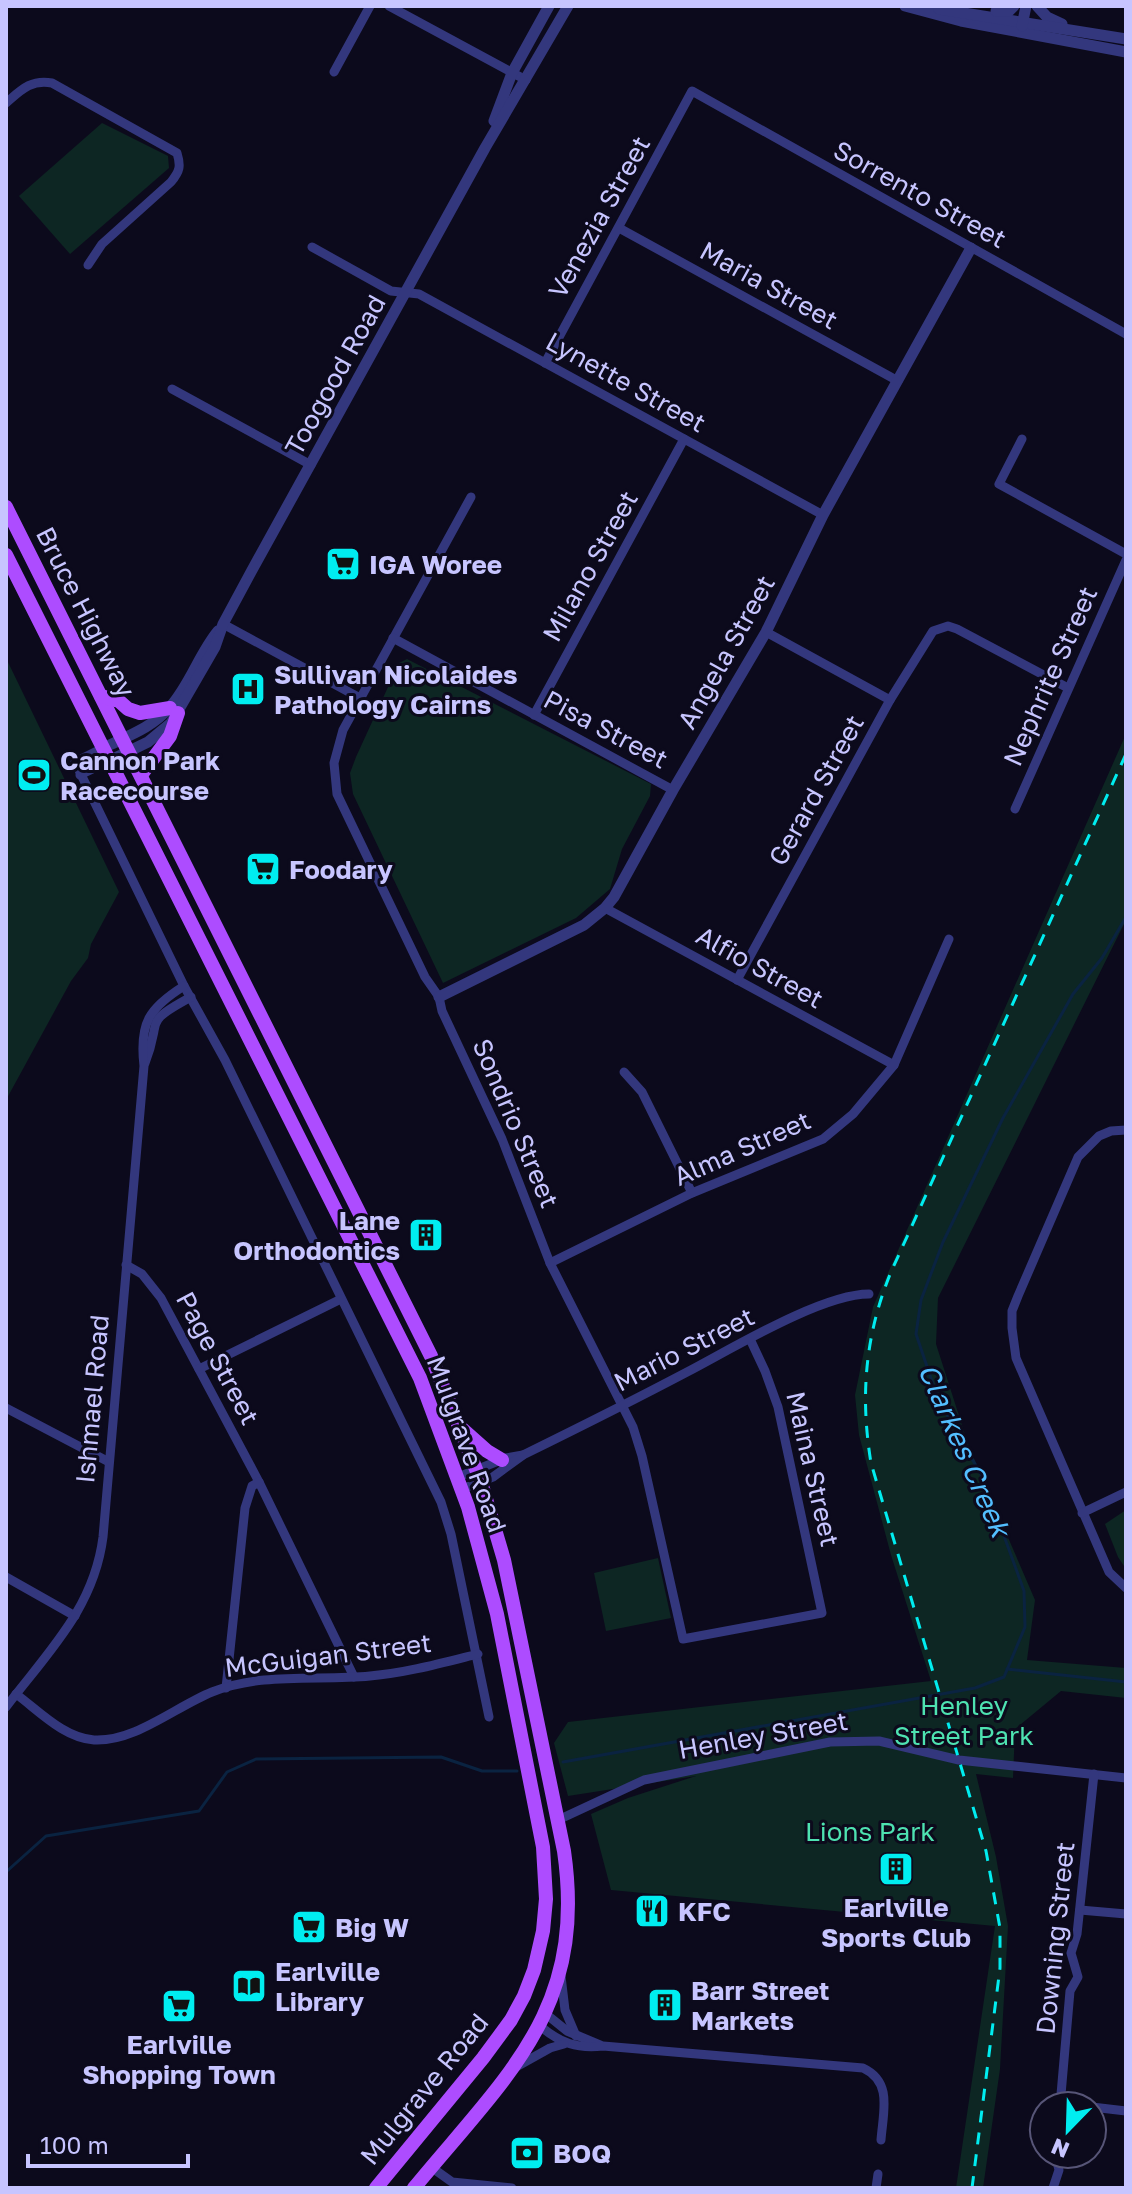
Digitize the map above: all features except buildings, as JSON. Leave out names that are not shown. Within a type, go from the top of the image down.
[{"type":"main road","name":"Bruce Highway","points":[[6,507],[126,745]]},
{"type":"main road","name":"Bruce Highway","points":[[6,555],[108,754]]},
{"type":"main road","points":[[101,696],[119,701],[128,709],[140,713],[174,710],[170,736],[141,775]]},
{"type":"main road","name":"Mulgrave Road","points":[[126,745],[414,1320],[460,1427],[479,1476],[510,1581],[558,1820],[569,1892],[568,1927],[561,1972],[543,2020],[509,2072],[414,2188]]},
{"type":"main road","name":"Mulgrave Road","points":[[108,754],[420,1378],[460,1483],[497,1614],[543,1847],[545,1914],[539,1952],[521,2002],[483,2058],[376,2188]]},
{"type":"main road","points":[[460,1427],[502,1460]]},
{"type":"main road","points":[[521,2002],[543,2020]]},
{"type":"street","points":[[334,72],[370,6]]},
{"type":"street","points":[[389,6],[526,80]]},
{"type":"street","name":"Toogood Road","points":[[485,148],[512,73],[549,6]]},
{"type":"street","name":"Toogood Road","points":[[108,754],[126,745],[144,728],[174,710],[207,644],[223,624],[485,148],[568,6]]},
{"type":"street","points":[[907,6],[961,21],[1077,31],[1126,39]]},
{"type":"street","points":[[964,6],[1000,11],[1009,11],[1014,6]]},
{"type":"street","points":[[1022,26],[1026,6]]},
{"type":"street","points":[[1037,6],[1047,17],[1077,31]]},
{"type":"street","points":[[1022,26],[1126,52]]},
{"type":"street","points":[[6,103],[29,84],[36,81],[52,83],[177,153],[181,164],[179,172],[102,244],[88,265]]},
{"type":"street","name":"Venezia Street","points":[[545,363],[692,91]]},
{"type":"street","name":"Sorrento Street","points":[[692,91],[1126,334]]},
{"type":"street","name":"Maria Street","points":[[619,228],[898,381]]},
{"type":"street","name":"Lynette Street","points":[[312,247],[391,291],[419,294],[823,515]]},
{"type":"street","name":"Angela Street","points":[[439,997],[584,925],[614,897],[766,632],[823,515],[971,248]]},
{"type":"street","points":[[172,389],[311,465]]},
{"type":"street","name":"Milano Street","points":[[534,715],[684,439]]},
{"type":"street","points":[[1022,439],[999,484],[1126,554]]},
{"type":"street","name":"Sondrio Street","points":[[471,497],[343,730],[336,752],[334,774],[337,794],[425,977],[439,997],[442,1011],[502,1139],[550,1263],[623,1405],[642,1456],[683,1639]]},
{"type":"street","name":"Nephrite Street","points":[[1015,809],[1126,560]]},
{"type":"street","points":[[223,624],[360,698]]},
{"type":"street","name":"Gerard Street","points":[[737,980],[927,637],[939,627],[957,629],[1068,688]]},
{"type":"street","points":[[766,632],[890,700]]},
{"type":"street","name":"Pisa Street","points":[[393,638],[673,790]]},
{"type":"street","points":[[80,775],[108,754]]},
{"type":"street","name":"Mulgrave Road","points":[[108,754],[75,762],[80,775],[184,986],[225,1060],[441,1502],[478,1654],[489,1717]]},
{"type":"street","name":"Alfio Street","points":[[605,908],[894,1065]]},
{"type":"street","name":"Alma Street","points":[[550,1263],[692,1193],[823,1139],[853,1114],[894,1065],[949,939]]},
{"type":"street","name":"Ishmael Road","points":[[6,1707],[75,1616],[91,1588],[99,1562],[144,1066],[142,1050],[147,1018],[154,1007],[184,986]]},
{"type":"street","name":"Ishmael Road","points":[[144,1066],[156,1019],[162,1012],[191,997]]},
{"type":"street","points":[[624,1072],[642,1092],[692,1193]]},
{"type":"street","points":[[1126,1130],[1099,1136],[1078,1157],[1012,1311],[1016,1358],[1109,1572],[1126,1588]]},
{"type":"street","name":"Page Street","points":[[126,1265],[142,1274],[156,1289],[259,1482],[354,1677]]},
{"type":"street","name":"Mario Street","points":[[479,1476],[502,1460],[523,1455],[750,1339],[825,1304],[852,1294],[869,1294]]},
{"type":"street","points":[[199,1369],[341,1299]]},
{"type":"street","name":"Maina Street","points":[[683,1639],[822,1613],[778,1407],[750,1339]]},
{"type":"street","points":[[6,1408],[109,1462]]},
{"type":"street","name":"Mario Street","points":[[460,1483],[512,1466],[523,1455]]},
{"type":"street","points":[[226,1688],[245,1508],[252,1486],[259,1482]]},
{"type":"street","points":[[1082,1513],[1126,1492]]},
{"type":"street","points":[[6,1577],[75,1616]]},
{"type":"street","name":"McGuigan Street","points":[[16,1694],[64,1731],[83,1738],[105,1740],[120,1737],[226,1688],[277,1680],[395,1673],[478,1654]]},
{"type":"street","name":"Henley Street","points":[[558,1820],[644,1780],[830,1742],[879,1741],[959,1760],[1126,1778]]},
{"type":"street","name":"Downing Street","points":[[1061,2090],[1070,1991],[1078,1977],[1071,1953],[1080,1910],[1094,1774]]},
{"type":"street","points":[[1080,1910],[1126,1914]]},
{"type":"street","points":[[561,1972],[565,2008],[576,2036]]},
{"type":"street","points":[[543,2020],[603,2046]]},
{"type":"street","points":[[543,2020],[567,2044]]},
{"type":"street","points":[[509,2072],[550,2048],[567,2044],[583,2048],[603,2046],[854,2066],[877,2077],[884,2092],[881,2140]]},
{"type":"street","points":[[431,2167],[452,2182],[512,2188]]},
{"type":"street","points":[[876,2188],[878,2174]]},
{"type":"green space","points":[[102,123],[168,156],[169,168],[70,254],[19,196]]},
{"type":"green space","name":"Cannon Park Racecourse","points":[[6,658],[119,892],[91,944],[88,958],[71,981],[6,1100]]},
{"type":"green space","points":[[407,659],[651,784],[650,796],[622,849],[610,889],[576,918],[443,983],[353,794],[350,773],[399,663]]},
{"type":"green space","points":[[1126,734],[1126,920],[938,1298],[936,1344],[969,1447],[1035,1600],[1027,1660],[1126,1668],[1126,1698],[1061,1691],[1015,1729],[1013,1778],[976,1774],[996,1857],[1008,1926],[1000,2069],[983,2188],[956,2188],[995,1926],[611,1890],[591,1814],[628,1798],[696,1776],[568,1796],[554,1743],[568,1722],[931,1681],[891,1555],[859,1435],[855,1395],[873,1307]]},
{"type":"green space","points":[[1126,1510],[1126,1569],[1105,1524]]},
{"type":"green space","points":[[658,1558],[671,1618],[606,1631],[594,1573]]},
{"type":"waterway","name":"Clarkes Creek","points":[[563,1762],[975,1688],[1004,1677],[1025,1627],[1024,1591],[983,1478],[938,1399],[916,1334],[921,1300],[943,1242],[1003,1118],[1073,994],[1102,958],[1126,917]]},
{"type":"waterway","points":[[1007,1669],[1126,1682]]},
{"type":"waterway","name":"Clarkes Creek","points":[[6,1872],[46,1836],[199,1811],[227,1772],[256,1759],[441,1757],[482,1771],[517,1771]]},
{"type":"railway","points":[[972,2188],[1000,1968],[1000,1928],[986,1851],[871,1463],[866,1414],[867,1366],[875,1319],[891,1272],[1126,754]]},
{"type":"place","name":"IGA Woree","points":[[343,564]]},
{"type":"place","name":"Sullivan Nicolaides Pathology Cairns","points":[[248,689]]},
{"type":"place","name":"Cannon Park Racecourse","points":[[34,775]]},
{"type":"place","name":"Foodary","points":[[263,869]]},
{"type":"place","name":"Lane Orthodontics","points":[[426,1235]]},
{"type":"place","name":"Earlville Sports Club","points":[[896,1869]]},
{"type":"place","name":"KFC","points":[[652,1911]]},
{"type":"place","name":"Big W","points":[[309,1927]]},
{"type":"place","name":"Earlville Library","points":[[249,1986]]},
{"type":"place","name":"Barr Street Markets","points":[[665,2005]]},
{"type":"place","name":"Earlville Shopping Town","points":[[179,2006]]},
{"type":"place","name":"BOQ","points":[[527,2153]]},
{"type":"park label","name":"Henley Street Park","points":[[964,1720]]},
{"type":"park label","name":"Lions Park","points":[[870,1831]]}]
